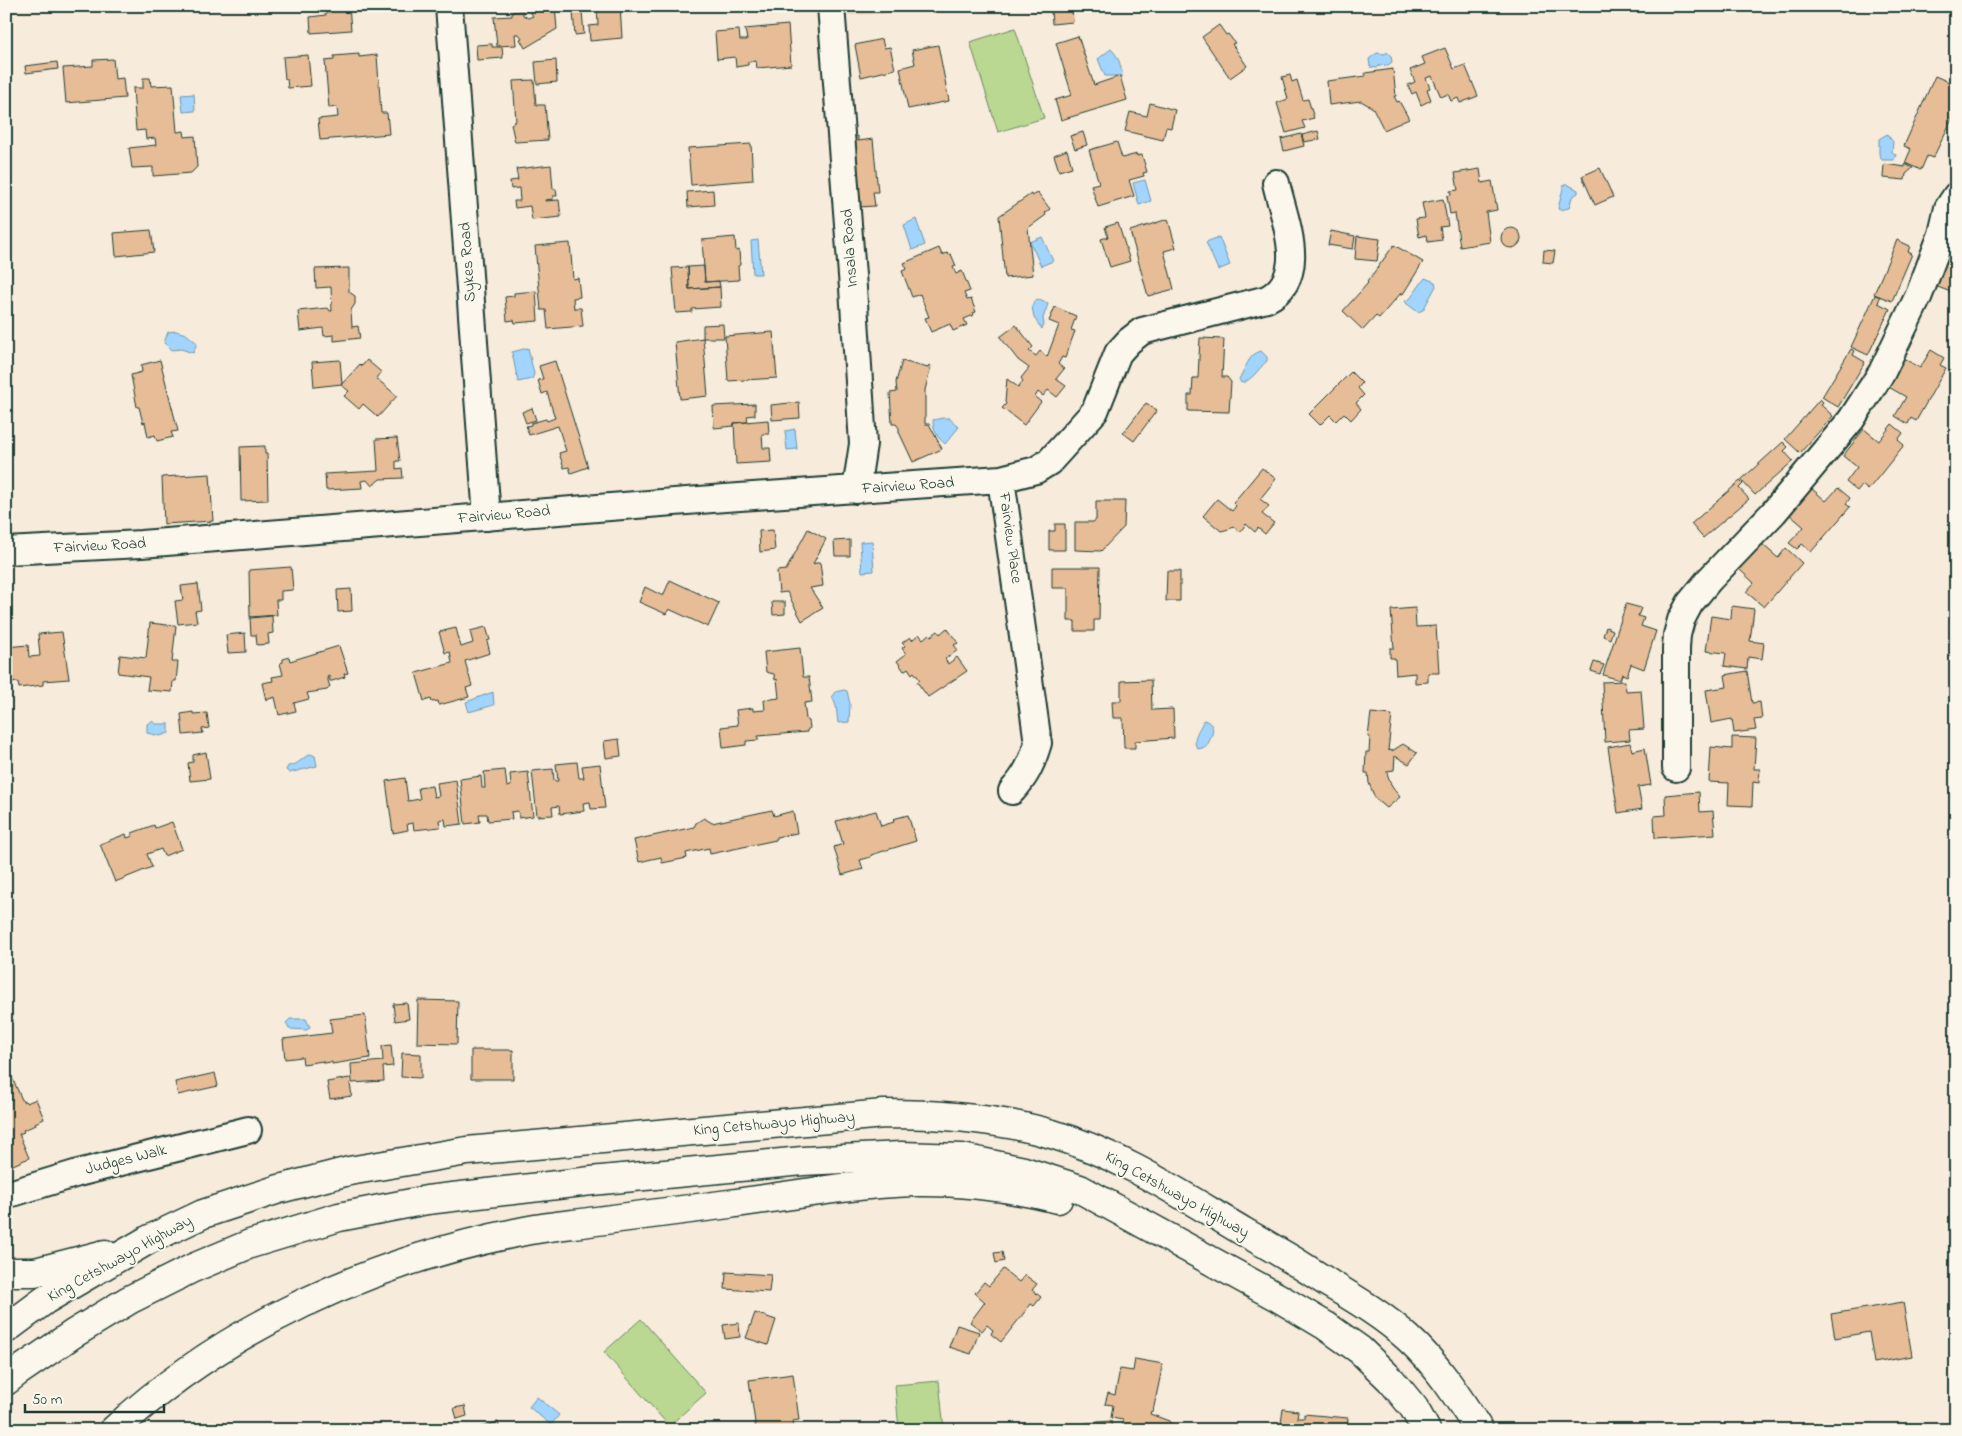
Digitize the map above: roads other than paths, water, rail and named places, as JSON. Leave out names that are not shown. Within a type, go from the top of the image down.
[{"type":"highway","name":"King Cetshwayo Highway","points":[[6,1329],[45,1300],[148,1240],[203,1214],[279,1189],[349,1170],[467,1151],[884,1114],[943,1114],[1004,1123],[1084,1144],[1130,1165],[1280,1252],[1360,1302],[1406,1336],[1428,1358],[1458,1397],[1479,1430]]},
{"type":"highway","points":[[6,1381],[16,1372],[73,1334],[129,1300],[193,1268],[250,1244],[339,1217],[427,1200],[592,1181],[784,1163],[901,1156],[962,1158],[1024,1171],[1080,1189],[1270,1293],[1326,1326],[1360,1350],[1391,1380],[1414,1408],[1426,1430]]},
{"type":"highway","points":[[114,1430],[146,1400],[176,1377],[222,1347],[293,1307],[342,1285],[403,1262],[446,1248],[522,1231],[858,1186],[914,1182],[960,1183],[1029,1191],[1130,1217]]},
{"type":"highway","points":[[6,1272],[34,1272],[82,1261],[148,1240]]},
{"type":"street","name":"Sykes Road","points":[[450,6],[487,517]]},
{"type":"street","name":"Insala Road","points":[[831,6],[863,436],[856,490]]},
{"type":"street","name":"Fairview Place","points":[[1012,791],[1025,777],[1032,763],[1038,743],[1001,479],[1036,470],[1049,462],[1095,411],[1118,353],[1142,331],[1267,299],[1277,294],[1289,277],[1292,262],[1291,247],[1276,183]]},
{"type":"street","points":[[1676,768],[1676,648],[1681,620],[1690,603],[1709,580],[1774,512],[1852,420],[1882,372],[1919,295],[1942,234],[1948,208],[1956,196]]},
{"type":"street","name":"Fairview Road","points":[[6,551],[150,544],[1001,479]]},
{"type":"street","name":"Judges Walk","points":[[6,1195],[78,1173],[248,1130]]},
{"type":"water","points":[[1111,49],[1119,61],[1122,76],[1105,76],[1098,59]]},
{"type":"water","points":[[1387,52],[1391,56],[1392,62],[1377,68],[1370,67],[1369,59],[1377,53],[1385,54]]},
{"type":"water","points":[[194,94],[195,111],[183,112],[181,95]]},
{"type":"water","points":[[1887,134],[1893,142],[1892,152],[1896,155],[1894,160],[1882,160],[1879,154],[1879,139]]},
{"type":"water","points":[[1145,180],[1151,201],[1139,205],[1133,183]]},
{"type":"water","points":[[1564,184],[1578,190],[1578,193],[1572,197],[1569,208],[1560,210],[1558,209]]},
{"type":"water","points":[[916,219],[925,245],[912,250],[904,225]]},
{"type":"water","points":[[1042,237],[1053,261],[1041,266],[1030,242]]},
{"type":"water","points":[[1219,237],[1230,265],[1218,270],[1206,242]]},
{"type":"water","points":[[758,240],[761,274],[753,274],[751,241]]},
{"type":"water","points":[[1425,278],[1435,282],[1436,286],[1423,310],[1418,312],[1405,301],[1410,299]]},
{"type":"water","points":[[1037,299],[1048,304],[1043,318],[1044,324],[1042,329],[1034,318],[1032,306]]},
{"type":"water","points":[[176,331],[186,334],[197,343],[193,353],[181,349],[171,350],[164,343],[168,332]]},
{"type":"water","points":[[528,348],[534,374],[532,379],[518,382],[512,352]]},
{"type":"water","points":[[1261,351],[1267,357],[1267,361],[1252,377],[1241,383],[1239,379],[1248,362],[1253,355]]},
{"type":"water","points":[[949,418],[959,427],[945,444],[936,434],[933,424],[933,420]]},
{"type":"water","points":[[795,429],[797,449],[787,450],[785,431]]},
{"type":"water","points":[[872,541],[874,571],[862,572],[860,542]]},
{"type":"water","points":[[847,691],[850,704],[849,722],[838,723],[836,706],[832,696],[835,692]]},
{"type":"water","points":[[493,692],[494,705],[469,712],[466,702]]},
{"type":"water","points":[[1204,720],[1209,722],[1213,728],[1206,747],[1198,749],[1195,738]]},
{"type":"water","points":[[152,721],[156,724],[169,724],[169,733],[160,736],[147,733],[147,724]]},
{"type":"water","points":[[311,754],[315,756],[317,766],[289,773],[286,770],[288,766],[295,765]]},
{"type":"water","points":[[290,1019],[306,1019],[310,1027],[307,1030],[289,1029],[286,1023]]},
{"type":"water","points":[[537,1397],[559,1415],[551,1425],[529,1407]]}]
